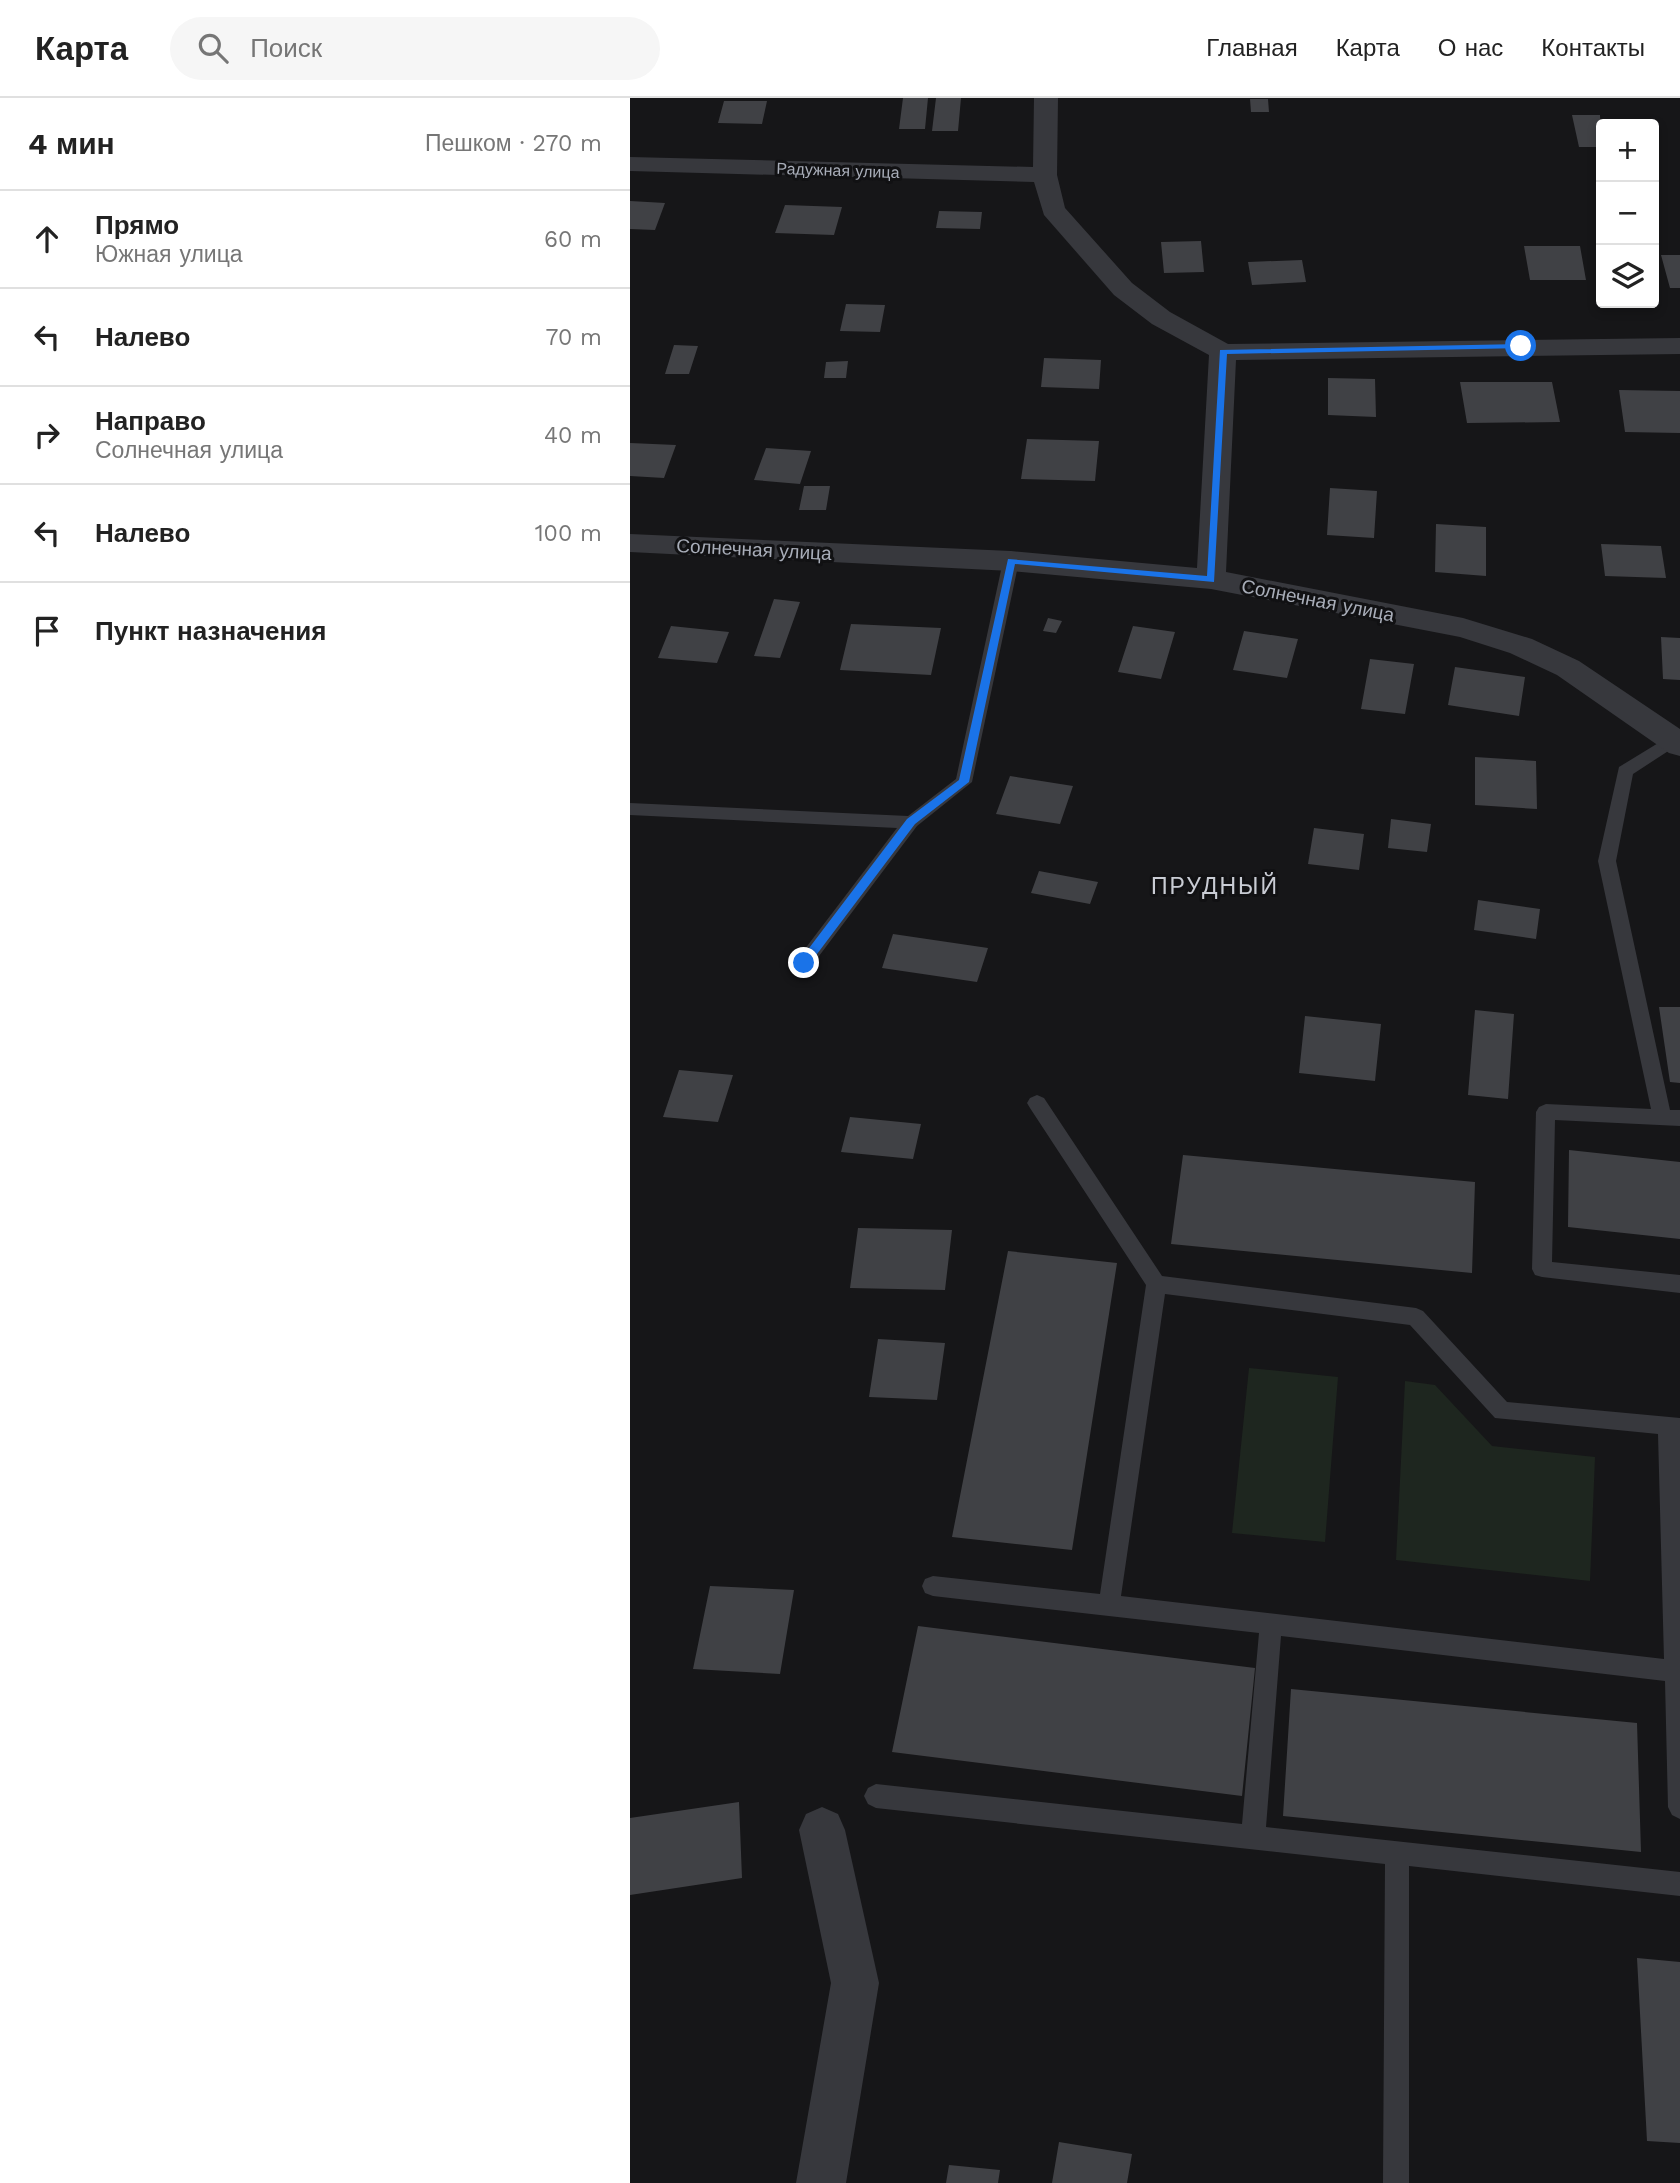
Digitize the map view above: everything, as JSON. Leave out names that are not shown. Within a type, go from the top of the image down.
[{"type":"street","points":[[1046,98],[1045,175],[1053,210],[1123,289],[1161,318],[1223,352],[1680,346]]},
{"type":"street","name":"Радужная улица","points":[[630,164],[1045,175]]},
{"type":"street","points":[[1211,579],[1223,352]]},
{"type":"street","name":"Солнечная улица","points":[[630,543],[1012,561],[1211,579],[1463,628],[1521,646],[1568,668],[1676,743]]},
{"type":"street","points":[[821,2183],[855,1983],[822,1830]]},
{"type":"lane","points":[[804,963],[911,822],[964,782],[1012,561]]},
{"type":"lane","points":[[1676,743],[1625,771],[1607,861],[1671,1118],[1546,1112],[1542,1269],[1680,1284]]},
{"type":"lane","points":[[630,809],[911,822]]},
{"type":"lane","points":[[1037,1103],[1156,1284],[1109,1605]]},
{"type":"lane","points":[[1156,1284],[1416,1317],[1502,1411],[1674,1427],[1680,1807]]},
{"type":"lane","points":[[933,1586],[1676,1671]]},
{"type":"lane","points":[[1253,1838],[1271,1624]]},
{"type":"lane","points":[[876,1796],[1680,1884]]},
{"type":"lane","points":[[1396,2183],[1397,1853]]},
{"type":"shaded area","points":[[1249,1368],[1338,1377],[1325,1542],[1232,1533]]},
{"type":"shaded area","points":[[1405,1381],[1435,1385],[1492,1446],[1595,1457],[1590,1581],[1396,1560]]},
{"type":"building","points":[[903,98],[928,98],[925,129],[899,129]]},
{"type":"building","points":[[936,98],[961,98],[958,131],[932,131]]},
{"type":"building","points":[[1250,99],[1268,99],[1269,112],[1251,112]]},
{"type":"building","points":[[724,101],[767,101],[762,124],[718,123]]},
{"type":"building","points":[[1572,115],[1600,115],[1600,119],[1596,119],[1596,147],[1579,147]]},
{"type":"building","points":[[630,201],[665,203],[655,230],[630,229]]},
{"type":"building","points":[[785,205],[842,207],[834,235],[775,233]]},
{"type":"building","points":[[939,211],[982,212],[980,229],[936,228]]},
{"type":"building","points":[[1201,241],[1204,272],[1164,273],[1161,242]]},
{"type":"building","points":[[1524,246],[1580,246],[1586,280],[1530,280]]},
{"type":"building","points":[[1661,255],[1680,255],[1680,288],[1670,288]]},
{"type":"building","points":[[1302,260],[1306,282],[1252,285],[1248,262]]},
{"type":"building","points":[[846,304],[885,305],[880,332],[840,331]]},
{"type":"building","points":[[674,345],[698,346],[689,374],[665,374]]},
{"type":"building","points":[[1044,358],[1101,360],[1099,389],[1041,387]]},
{"type":"building","points":[[848,361],[846,378],[824,378],[826,362]]},
{"type":"building","points":[[1328,378],[1375,379],[1376,417],[1328,415]]},
{"type":"building","points":[[1460,382],[1552,382],[1560,422],[1467,423]]},
{"type":"building","points":[[1619,390],[1680,391],[1680,433],[1625,432]]},
{"type":"building","points":[[1027,439],[1099,441],[1095,481],[1021,479]]},
{"type":"building","points":[[630,443],[676,445],[664,478],[630,476]]},
{"type":"building","points":[[766,448],[811,451],[800,484],[754,480]]},
{"type":"building","points":[[804,486],[830,486],[826,510],[799,510]]},
{"type":"building","points":[[1330,488],[1377,491],[1374,538],[1327,535]]},
{"type":"building","points":[[1436,524],[1486,527],[1486,576],[1435,572]]},
{"type":"building","points":[[1601,544],[1661,546],[1666,578],[1605,576]]},
{"type":"building","points":[[774,599],[800,602],[780,658],[754,656]]},
{"type":"building","points":[[1048,618],[1062,621],[1056,633],[1043,631]]},
{"type":"building","points":[[851,624],[941,628],[931,675],[840,670]]},
{"type":"building","points":[[671,626],[729,632],[717,663],[658,658]]},
{"type":"building","points":[[1133,626],[1175,632],[1161,679],[1118,672]]},
{"type":"building","points":[[1244,631],[1298,639],[1287,678],[1233,670]]},
{"type":"building","points":[[1661,637],[1680,638],[1680,680],[1663,679]]},
{"type":"building","points":[[1370,659],[1414,664],[1405,714],[1361,709]]},
{"type":"building","points":[[1455,667],[1525,677],[1519,716],[1448,705]]},
{"type":"building","points":[[1475,757],[1536,761],[1537,809],[1475,805]]},
{"type":"building","points":[[1010,776],[1073,786],[1060,824],[996,814]]},
{"type":"building","points":[[1391,819],[1431,824],[1427,852],[1388,848]]},
{"type":"building","points":[[1314,828],[1364,834],[1359,870],[1308,864]]},
{"type":"building","points":[[1039,871],[1098,882],[1090,904],[1031,893]]},
{"type":"building","points":[[1478,900],[1540,909],[1536,939],[1474,930]]},
{"type":"building","points":[[893,934],[988,948],[977,982],[882,968]]},
{"type":"building","points":[[1659,1007],[1680,1007],[1680,1083],[1670,1082]]},
{"type":"building","points":[[1475,1010],[1514,1014],[1508,1099],[1468,1095]]},
{"type":"building","points":[[1305,1016],[1381,1024],[1375,1081],[1299,1073]]},
{"type":"building","points":[[679,1070],[733,1075],[718,1122],[663,1117]]},
{"type":"building","points":[[850,1117],[921,1124],[913,1159],[841,1152]]},
{"type":"building","points":[[1569,1150],[1680,1162],[1680,1239],[1568,1227]]},
{"type":"building","points":[[1183,1155],[1475,1182],[1472,1273],[1171,1244]]},
{"type":"building","points":[[858,1228],[952,1230],[945,1290],[850,1288]]},
{"type":"building","points":[[1008,1251],[1117,1263],[1072,1550],[952,1537]]},
{"type":"building","points":[[878,1339],[945,1343],[937,1400],[869,1397]]},
{"type":"building","points":[[710,1586],[794,1590],[780,1674],[693,1669]]},
{"type":"building","points":[[918,1626],[1255,1668],[1242,1796],[892,1752]]},
{"type":"building","points":[[1291,1689],[1637,1723],[1641,1852],[1283,1816]]},
{"type":"building","points":[[739,1802],[742,1878],[630,1895],[630,1818]]},
{"type":"building","points":[[1637,1958],[1680,1962],[1680,2143],[1647,2141]]},
{"type":"building","points":[[1059,2142],[1132,2154],[1127,2183],[1052,2183]]},
{"type":"building","points":[[949,2165],[1000,2170],[998,2183],[946,2183]]},
{"type":"district","name":"ПРУДНЫЙ","points":[[1215,886]]},
{"type":"route","points":[[804,963],[911,822],[964,782],[1012,561],[1211,579],[1223,352],[1521,346]]}]
